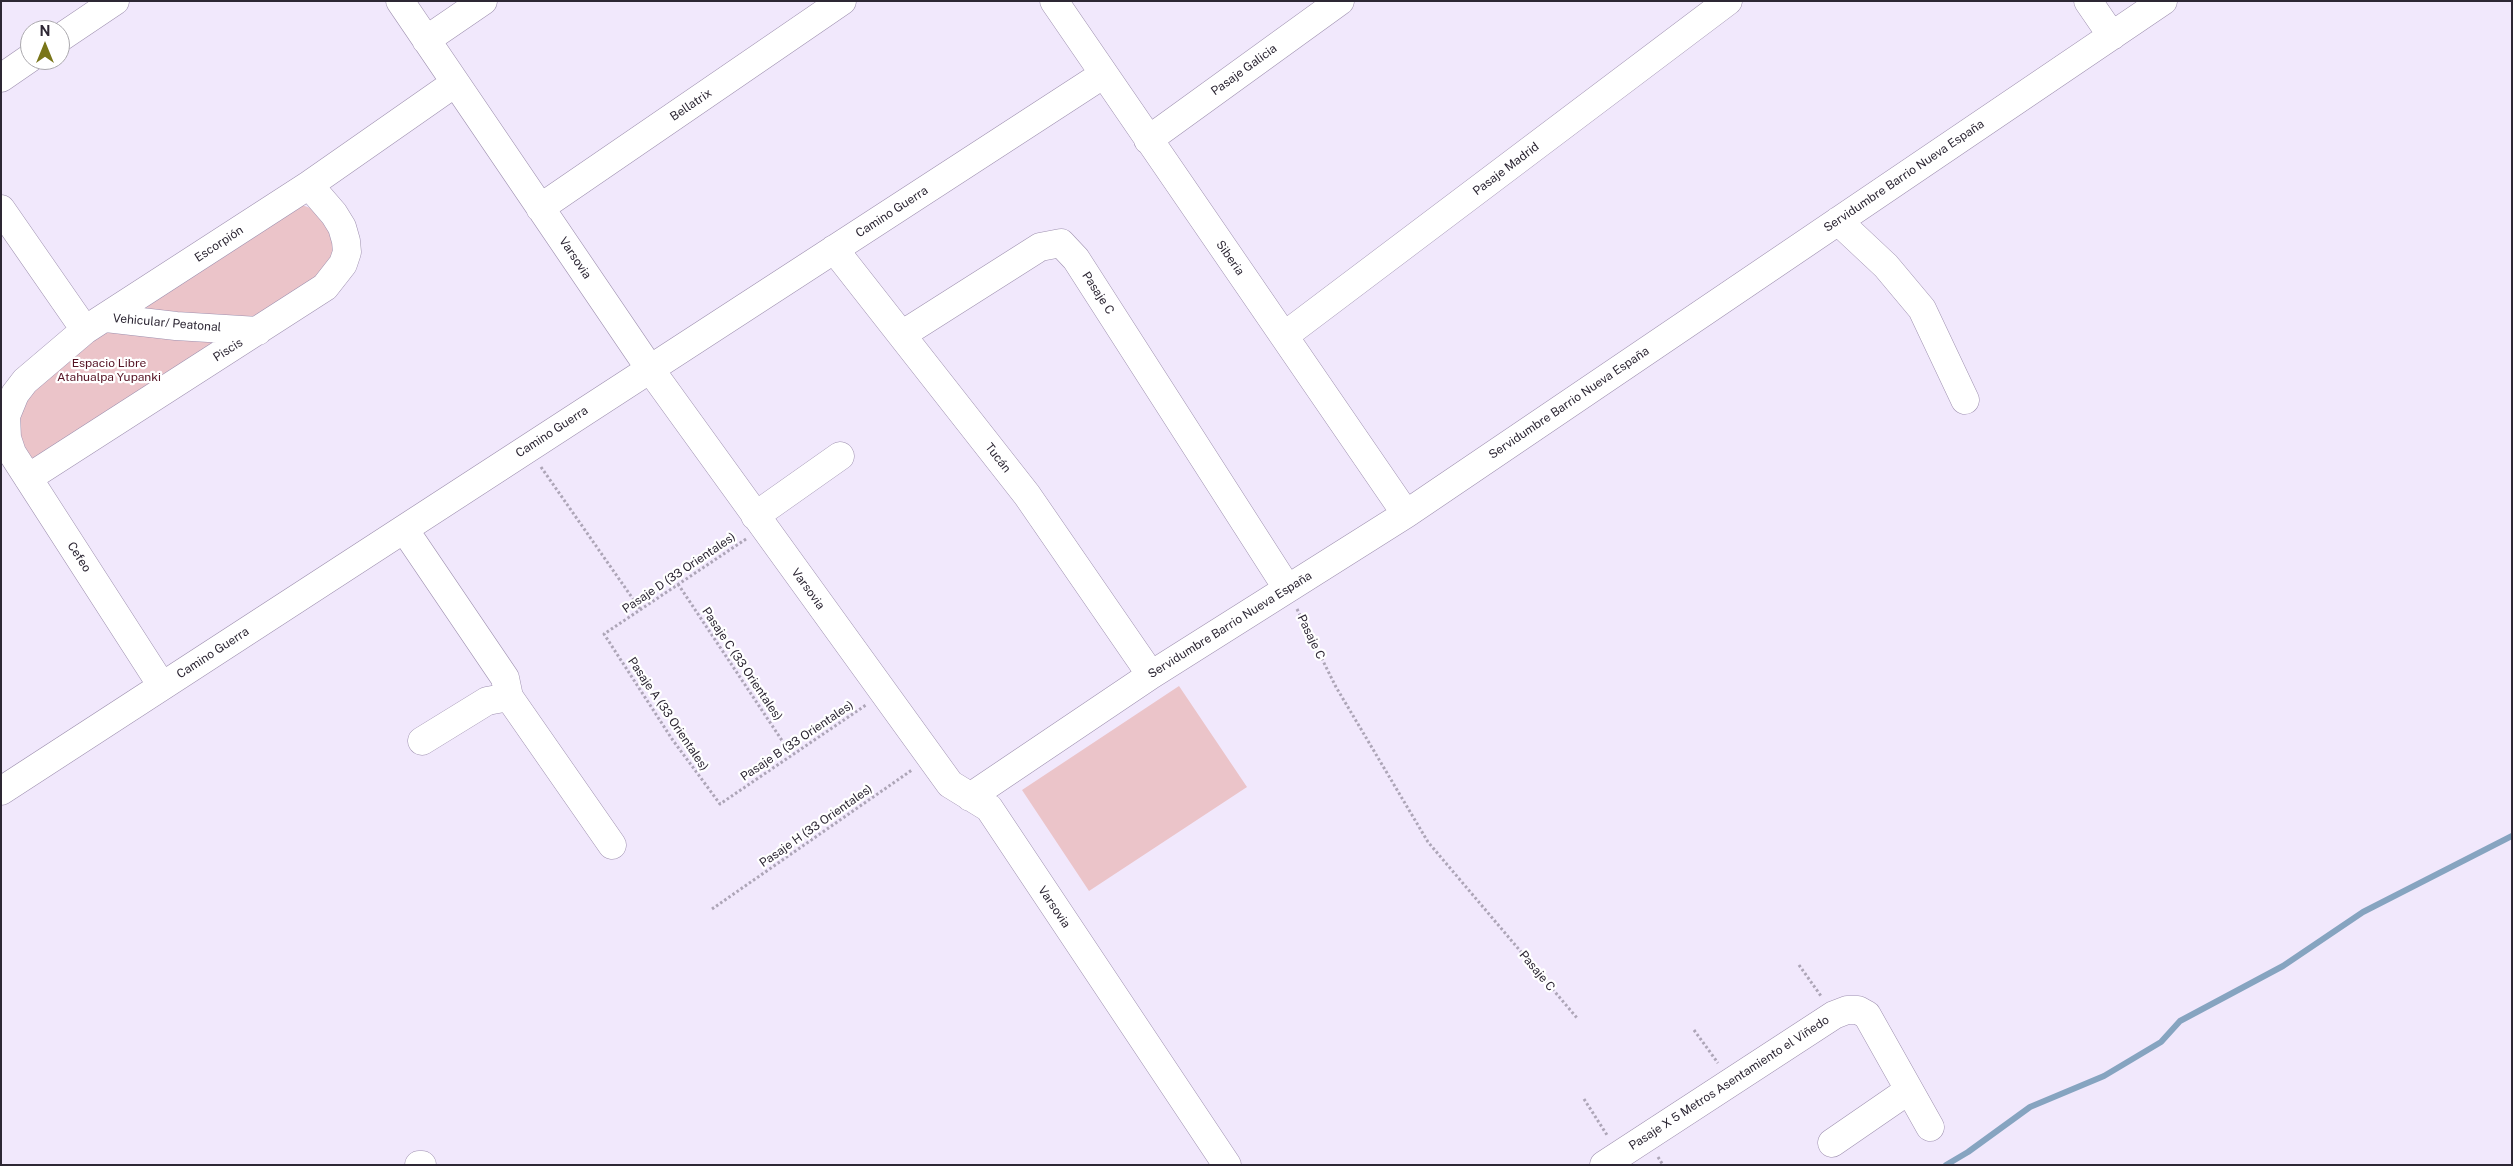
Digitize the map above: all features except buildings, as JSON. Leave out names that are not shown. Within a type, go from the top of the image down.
[{"type":"street","points":[[70,31],[115,1]]},
{"type":"street","name":"Varsovia","points":[[400,1],[650,369],[884,694],[950,784],[989,808],[1227,1165]]},
{"type":"street","points":[[426,40],[484,1]]},
{"type":"street","name":"Bellatrix","points":[[540,208],[842,1]]},
{"type":"street","name":"Siberia","points":[[1054,1],[1406,514]]},
{"type":"street","name":"Pasaje Galicia","points":[[1148,140],[1340,1]]},
{"type":"street","name":"Pasaje Madrid","points":[[1284,336],[1728,1]]},
{"type":"street","points":[[2088,1],[2112,36]]},
{"type":"street","name":"Servidumbre Barrio Nueva España","points":[[970,797],[1151,675],[1406,514],[2163,1]]},
{"type":"street","points":[[1,78],[20,65]]},
{"type":"street","name":"Camino Guerra","points":[[1,791],[1104,74]]},
{"type":"street","name":"Escorpión","points":[[6,424],[10,404],[25,381],[95,324],[308,185],[455,83]]},
{"type":"street","name":"Piscis","points":[[28,478],[325,287],[343,264],[347,252],[342,227],[308,185]]},
{"type":"street","points":[[1,209],[95,324]]},
{"type":"street","points":[[1838,221],[1886,266],[1922,310],[1965,400]]},
{"type":"street","name":"Pasaje C","points":[[903,334],[1040,247],[1061,244],[1076,259],[1287,588]]},
{"type":"street","name":"Tucán","points":[[834,249],[903,334],[1027,495],[1151,675]]},
{"type":"street","name":"Vehicular/ Peatonal","points":[[95,324],[258,330]]},
{"type":"street","name":"Cefeo","points":[[6,424],[12,453],[162,686]]},
{"type":"street","points":[[759,521],[840,456]]},
{"type":"street","points":[[404,529],[505,678],[509,697],[612,845]]},
{"type":"street","points":[[422,741],[487,701],[509,697]]},
{"type":"street","points":[[1846,1012],[1867,1015],[1930,1127]]},
{"type":"street","name":"Pasaje X 5 Metros Asentamiento el Viñedo","points":[[1611,1160],[1732,1082],[1846,1012]]},
{"type":"street","points":[[1832,1143],[1909,1090]]},
{"type":"path","points":[[528,448],[640,609]]},
{"type":"path","name":"Pasaje D (33 Orientales)","points":[[604,634],[678,584],[759,521]]},
{"type":"path","name":"Pasaje C (33 Orientales)","points":[[678,584],[791,754]]},
{"type":"path","name":"Pasaje C","points":[[1287,588],[1336,688],[1428,842],[1577,1018]]},
{"type":"path","name":"Pasaje A (33 Orientales)","points":[[604,634],[672,739],[720,804]]},
{"type":"path","name":"Pasaje B (33 Orientales)","points":[[720,804],[791,754],[884,694]]},
{"type":"path","name":"Pasaje H (33 Orientales)","points":[[712,909],[912,770],[927,752]]},
{"type":"path","points":[[1799,965],[1846,1012]]},
{"type":"path","points":[[1694,1030],[1732,1082]]},
{"type":"path","points":[[1584,1099],[1611,1160]]},
{"type":"green space","points":[[302,205],[313,209],[323,217],[334,244],[333,258],[329,270],[264,313],[246,318],[141,314],[137,305]]},
{"type":"green space","name":"Espacio Libre Atahualpa Yupanki","points":[[100,330],[224,337],[43,458],[33,458],[22,453],[17,443],[21,399]]},
{"type":"green space","points":[[1179,686],[1247,787],[1089,891],[1022,790]]},
{"type":"waterway","points":[[1946,1165],[1968,1152],[2030,1107],[2104,1076],[2161,1042],[2180,1021],[2283,966],[2363,912],[2512,836]]}]
